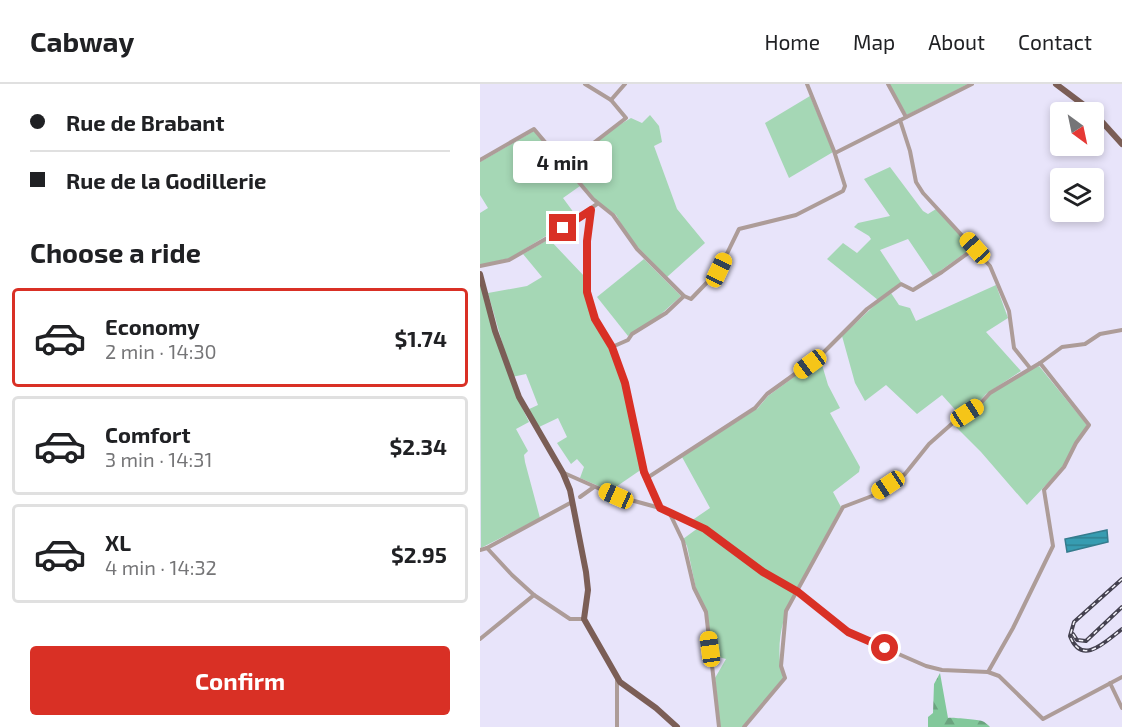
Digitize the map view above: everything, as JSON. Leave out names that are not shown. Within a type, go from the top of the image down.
[{"type":"main road","points":[[1056,84],[1079,102]]},
{"type":"main road","points":[[1104,125],[1122,144]]},
{"type":"main road","points":[[480,274],[495,331],[519,397],[563,472],[573,502],[588,590],[584,619],[620,682],[656,708],[677,727]]},
{"type":"street","points":[[567,167],[587,148],[627,118],[611,100],[585,84]]},
{"type":"street","points":[[611,100],[625,84]]},
{"type":"street","points":[[480,160],[534,129],[598,204],[613,215],[637,249],[684,296],[691,299],[714,278],[739,229],[796,215],[840,194],[844,186],[835,153],[807,84]]},
{"type":"street","points":[[888,84],[906,117]]},
{"type":"street","points":[[835,153],[972,84]]},
{"type":"street","points":[[900,120],[910,151],[916,182],[923,193],[990,266],[1009,312],[1014,348],[1030,368]]},
{"type":"street","points":[[480,266],[509,260],[598,204]]},
{"type":"street","points":[[591,210],[587,241],[587,292],[595,319],[612,347],[625,383],[647,478],[660,508]]},
{"type":"street","points":[[647,478],[755,408],[767,394],[820,356],[867,309],[901,284],[913,290],[975,248]]},
{"type":"street","points":[[612,347],[628,340],[632,334],[666,313],[684,296]]},
{"type":"street","points":[[744,727],[784,678],[781,666],[786,611],[843,507],[872,496],[905,474],[929,444],[955,421],[979,405],[990,393],[1062,347],[1085,344],[1100,334],[1122,330]]},
{"type":"street","points":[[988,672],[1013,628],[1053,546],[1044,490],[1064,467],[1076,442],[1089,425],[1040,363]]},
{"type":"street","points":[[563,472],[616,496],[660,508],[705,529],[763,572],[798,592],[848,632],[926,666],[942,670],[988,672],[1003,680],[1045,720],[1122,676]]},
{"type":"street","points":[[580,497],[595,487]]},
{"type":"street","points":[[480,550],[573,502]]},
{"type":"street","points":[[670,513],[684,541],[694,588],[706,612],[719,727]]},
{"type":"street","points":[[487,548],[534,595],[570,619],[584,619]]},
{"type":"street","points":[[480,639],[534,595]]},
{"type":"street","points":[[617,727],[618,679]]},
{"type":"street","points":[[1110,683],[1122,708]]},
{"type":"green space","points":[[889,84],[968,84],[907,115]]},
{"type":"green space","points":[[810,96],[833,152],[789,178],[765,123]]},
{"type":"green space","points":[[650,115],[659,126],[662,142],[654,146],[677,209],[705,243],[667,277],[630,239],[616,215],[595,200],[569,168],[598,141],[623,123],[631,118],[642,123]]},
{"type":"green space","points":[[534,131],[580,186],[563,198],[577,217],[510,258],[480,265],[480,213],[488,208],[480,195],[480,162]]},
{"type":"green space","points":[[890,167],[923,211],[928,214],[936,209],[972,248],[933,276],[908,239],[880,250],[901,282],[878,300],[827,259],[843,243],[857,253],[871,239],[854,227],[858,223],[890,216],[864,179]]},
{"type":"green space","points":[[549,239],[585,277],[587,302],[614,357],[629,406],[642,469],[610,491],[580,478],[584,467],[577,459],[571,464],[557,443],[567,437],[558,418],[537,428],[527,410],[538,405],[526,374],[512,377],[488,293],[527,286],[542,277],[523,254]]},
{"type":"green space","points":[[644,259],[681,296],[660,315],[628,336],[597,297]]},
{"type":"green space","points":[[480,281],[514,391],[529,422],[516,429],[528,451],[524,455],[525,462],[540,518],[481,548]]},
{"type":"green space","points":[[996,285],[1008,318],[986,332],[1021,371],[986,394],[977,404],[960,415],[942,395],[917,414],[886,385],[865,401],[855,383],[842,336],[877,303],[891,293],[899,305],[910,308],[916,321]]},
{"type":"green space","points":[[820,358],[828,385],[840,408],[830,413],[860,467],[859,472],[833,492],[841,507],[797,589],[769,574],[691,521],[710,508],[682,457],[758,408],[768,396]]},
{"type":"green space","points":[[1039,366],[1087,425],[1062,468],[1027,505],[953,424],[1005,384]]},
{"type":"green space","points":[[698,528],[761,573],[795,593],[786,613],[781,634],[780,656],[783,678],[743,727],[720,727],[715,678],[726,659],[711,655],[707,612],[696,589],[687,546],[683,539]]},
{"type":"green space","points":[[940,673],[948,718],[982,721],[990,727],[928,727],[928,717],[933,713],[934,684]]},
{"type":"water","points":[[1107,530],[1108,542],[1067,552],[1065,539]]},
{"type":"railway","points":[[1122,579],[1074,622],[1070,636],[1075,645],[1081,650],[1088,651],[1102,645],[1122,629]]},
{"type":"railway","points":[[1073,634],[1077,640],[1086,641],[1122,607]]},
{"type":"route","points":[[563,228],[591,210],[587,241],[587,292],[595,319],[612,347],[625,383],[644,472],[660,508],[705,529],[763,572],[798,592],[848,632],[885,648]]}]
